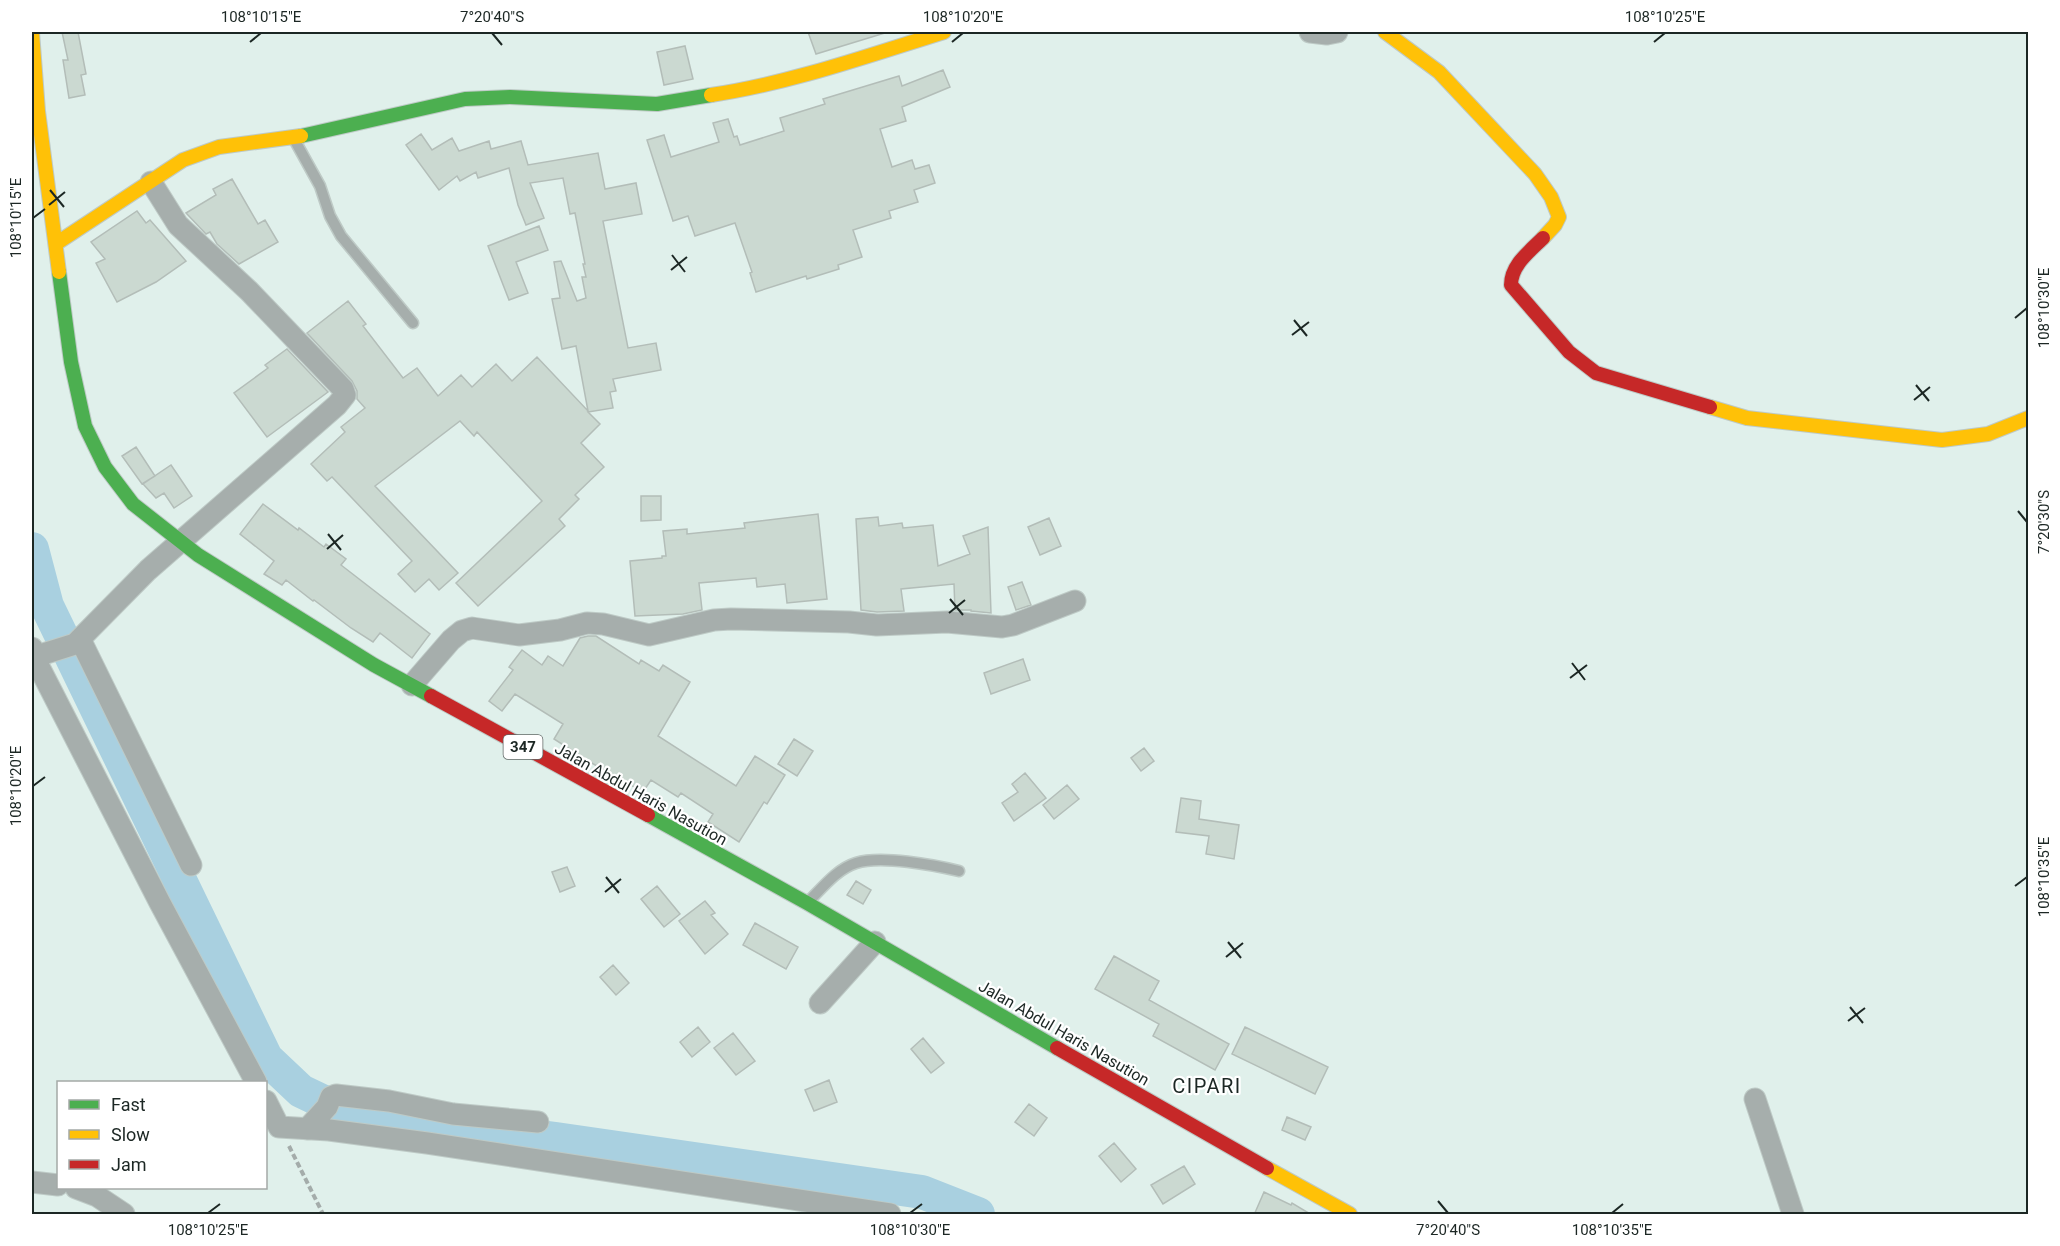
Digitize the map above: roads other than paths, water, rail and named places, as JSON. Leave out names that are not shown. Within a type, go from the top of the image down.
[{"type":"main road","name":"Jalan Abdul Haris Nasution","points":[[32,32],[38,111],[71,362],[85,426],[105,467],[134,504],[198,555],[374,665],[807,903],[1350,1215]]},
{"type":"main road","points":[[57,243],[183,160],[219,147],[345,127],[418,108],[465,99],[510,97],[657,104],[739,91],[813,73],[944,32]]},
{"type":"main road","points":[[1385,32],[1439,72],[1535,174],[1551,197],[1559,217],[1547,234],[1515,267],[1511,275],[1511,285],[1569,352],[1596,373],[1747,418],[1942,440],[1988,434],[2028,418]]},
{"type":"street","points":[[1310,32],[1328,34],[1337,32]]},
{"type":"street","points":[[151,182],[178,225],[249,291],[343,388],[345,395],[338,405],[148,570],[77,642],[35,656],[160,903],[255,1081]]},
{"type":"street","points":[[412,685],[451,640],[472,628],[519,635],[587,624],[603,624],[649,635],[714,620],[731,619],[894,625],[947,622],[1002,627],[1075,601]]},
{"type":"street","points":[[77,642],[92,659],[121,724],[191,865]]},
{"type":"street","points":[[820,1003],[875,942]]},
{"type":"street","points":[[307,1129],[336,1095],[389,1101],[453,1114],[538,1122]]},
{"type":"street","points":[[1755,1099],[1793,1215]]},
{"type":"street","points":[[267,1103],[279,1126],[427,1143],[890,1215]]},
{"type":"street","points":[[32,1182],[57,1185]]},
{"type":"street","points":[[79,1189],[97,1196],[124,1215]]},
{"type":"lane","points":[[293,136],[320,186],[330,216],[342,236],[413,323]]},
{"type":"lane","points":[[807,903],[838,873],[856,863],[866,861],[928,863],[959,871]]},
{"type":"waterway","points":[[32,549],[47,606],[266,1058],[301,1091],[345,1112],[556,1139],[922,1192],[978,1214]]},
{"type":"district","name":"CIPARI","points":[[1207,1086]]}]
